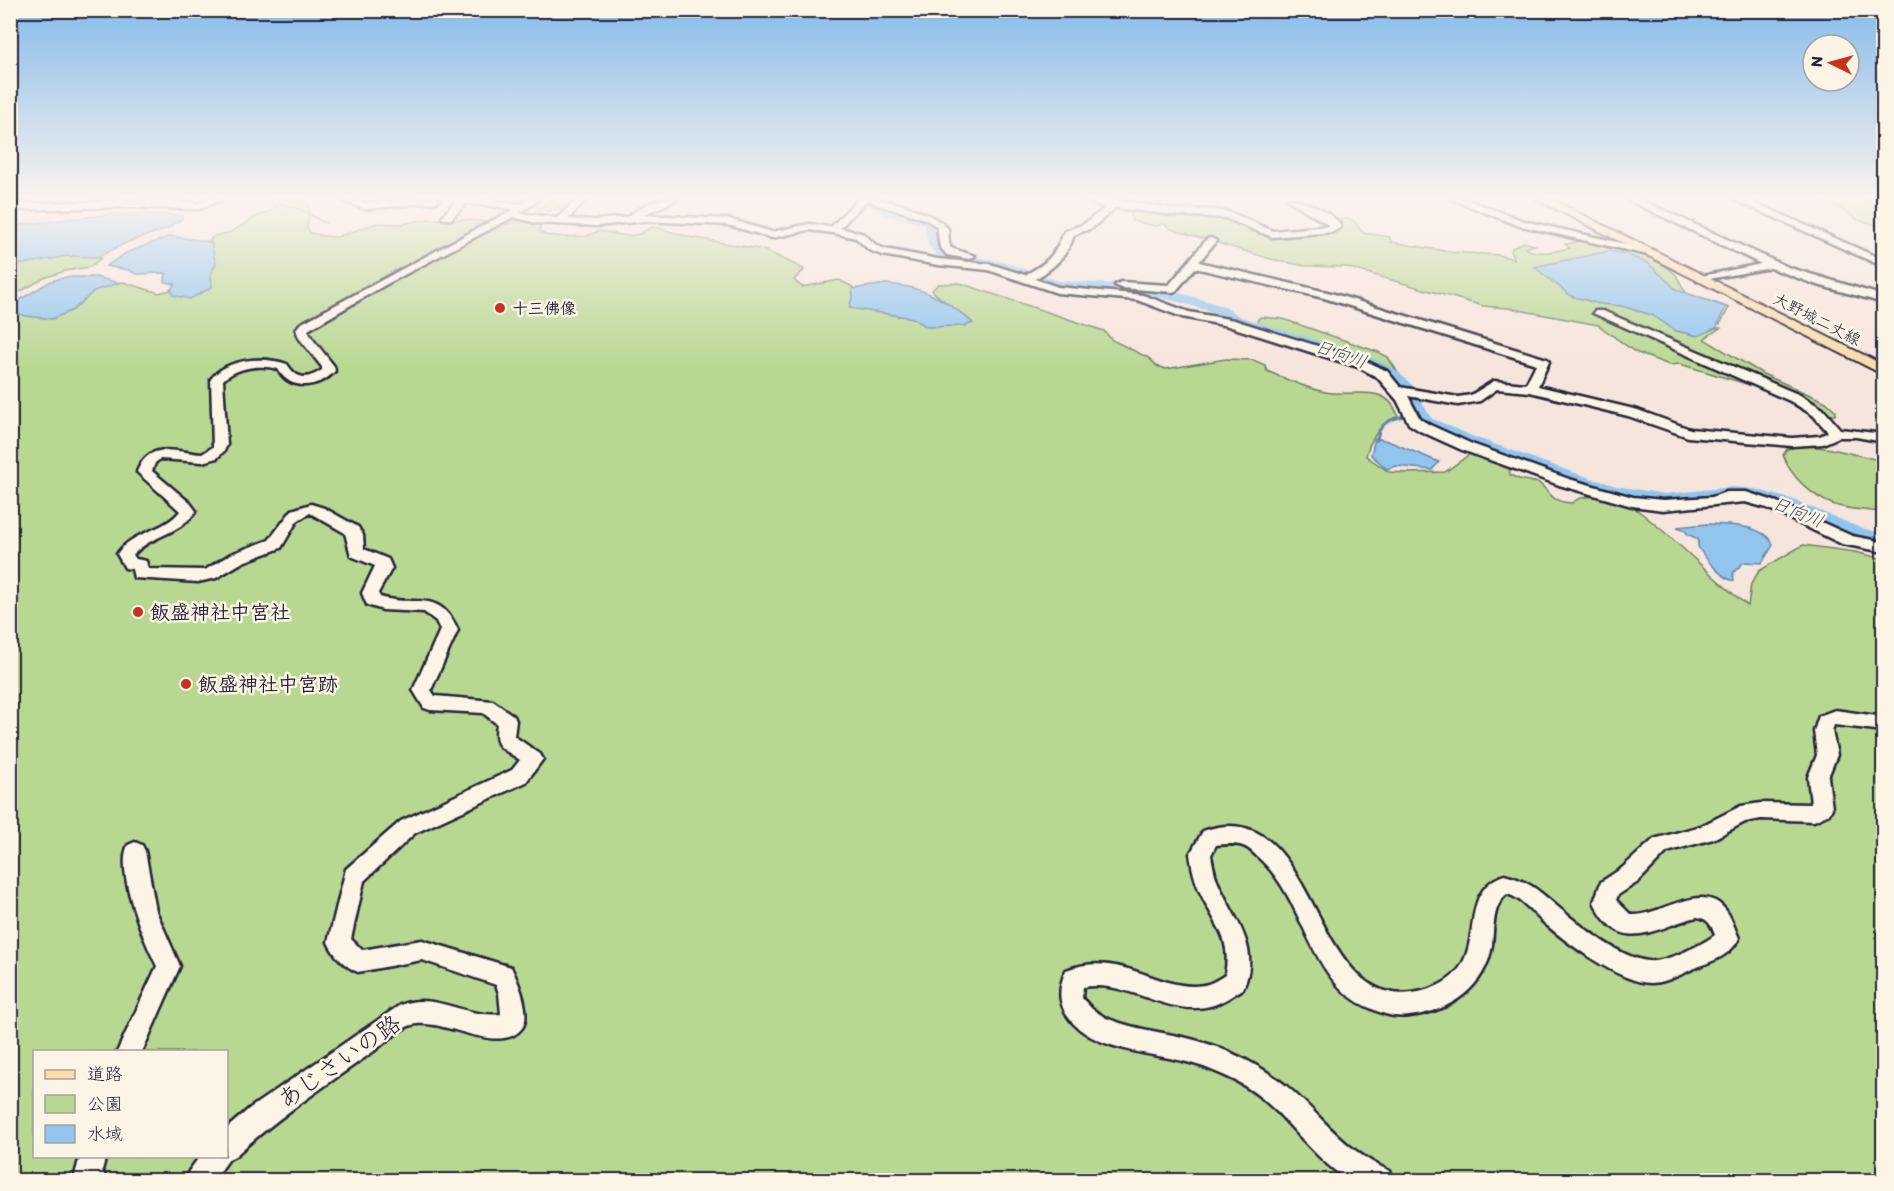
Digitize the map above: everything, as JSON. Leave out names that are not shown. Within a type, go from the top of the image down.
[{"type":"main road","name":"大野城二丈線","points":[[1653,255],[1884,371]]},
{"type":"street","name":"あじさいの路","points":[[228,1145],[258,1117],[408,1013],[442,1014],[487,1028],[507,1025],[513,1021],[511,993],[503,975],[486,972],[422,950],[358,961],[339,942],[354,876],[408,827],[519,776],[533,759],[504,739],[507,721],[487,706],[430,703],[422,690],[449,630],[441,615],[423,606],[387,606],[373,601],[370,593],[382,572],[382,563],[357,552],[355,535],[352,531],[318,510],[305,510],[297,513],[285,524],[275,544],[237,558],[210,574],[198,577],[169,574],[146,565],[131,564],[125,554],[131,545],[172,526],[188,511],[150,479],[144,472],[145,466],[153,458],[165,453],[200,458],[210,456],[218,450],[217,379],[220,374],[236,368],[270,363],[283,367],[287,378],[292,380],[303,381],[322,376],[329,371],[328,366],[305,338],[302,329],[370,287],[436,255]]},
{"type":"street","points":[[896,255],[938,262],[990,267],[1057,290],[1139,297],[1186,315],[1230,323],[1362,364],[1382,374],[1403,399],[1414,421],[1425,428],[1467,447],[1564,482],[1632,501],[1663,505],[1703,502],[1726,496],[1746,497],[1772,505],[1848,540],[1884,547]]},
{"type":"street","points":[[960,255],[993,258],[1071,284],[1172,289],[1200,255]]},
{"type":"street","points":[[1026,279],[1038,273],[1061,255]]},
{"type":"street","points":[[1748,255],[1842,291],[1884,300]]},
{"type":"street","points":[[1863,255],[1884,264]]},
{"type":"street","points":[[1192,264],[1327,295],[1543,362],[1530,388]]},
{"type":"street","points":[[1701,279],[1770,265]]},
{"type":"street","points":[[1599,314],[1795,398],[1818,412],[1836,433]]},
{"type":"street","points":[[1394,390],[1458,401],[1475,398],[1494,385],[1530,388],[1633,413],[1688,433],[1791,442],[1823,440],[1836,433],[1856,433],[1884,438]]},
{"type":"street","points":[[1381,1180],[1368,1176],[1336,1155],[1269,1088],[1238,1068],[1200,1053],[1138,1040],[1104,1029],[1088,1020],[1072,1004],[1070,991],[1074,978],[1089,973],[1113,974],[1186,996],[1210,996],[1234,981],[1240,964],[1239,948],[1227,918],[1204,880],[1200,854],[1210,837],[1224,835],[1253,840],[1279,865],[1336,968],[1361,992],[1387,1004],[1417,1005],[1443,996],[1464,981],[1475,967],[1487,903],[1497,887],[1504,884],[1523,888],[1550,914],[1585,942],[1619,961],[1649,973],[1719,948],[1728,938],[1725,929],[1718,915],[1707,908],[1692,906],[1645,927],[1626,924],[1614,915],[1605,902],[1609,889],[1630,875],[1661,845],[1706,833],[1741,813],[1761,811],[1814,813],[1822,808],[1818,777],[1827,755],[1823,731],[1826,721],[1835,717],[1884,724]]},
{"type":"street","points":[[130,1050],[135,1033],[170,966],[153,938],[140,899],[135,850]]},
{"type":"street","points":[[92,1158],[88,1175],[94,1180]]},
{"type":"street","points":[[198,1180],[215,1158]]},
{"type":"green space","points":[[58,255],[83,255],[101,258],[90,267],[65,271],[44,278],[11,297],[11,259]]},
{"type":"green space","points":[[199,255],[774,255],[804,270],[794,280],[802,287],[839,280],[851,286],[878,310],[898,316],[952,309],[932,290],[938,284],[960,283],[1104,331],[1112,340],[1166,369],[1226,359],[1253,360],[1265,365],[1267,371],[1310,388],[1335,393],[1367,393],[1386,398],[1393,405],[1398,416],[1377,432],[1366,456],[1389,472],[1445,472],[1470,454],[1492,457],[1509,466],[1510,475],[1539,483],[1560,501],[1572,503],[1585,497],[1602,497],[1620,501],[1648,518],[1748,606],[1751,584],[1759,571],[1803,545],[1855,552],[1883,559],[1883,1180],[11,1180],[11,312],[92,291],[111,283],[123,282],[159,293],[189,285]]},
{"type":"green space","points":[[1256,255],[1491,255],[1514,259],[1512,255],[1646,255],[1664,264],[1676,275],[1686,293],[1729,308],[1720,324],[1622,305],[1710,328],[1720,328],[1704,339],[1763,374],[1826,402],[1836,411],[1835,415],[1825,415],[1817,404],[1809,400],[1776,393],[1680,364],[1669,365],[1635,352],[1598,325],[1508,308],[1483,306],[1346,267],[1305,266]]},
{"type":"green space","points":[[1261,317],[1283,319],[1378,352],[1388,357],[1398,373],[1367,360],[1264,328],[1257,324]]},
{"type":"green space","points":[[1802,445],[1832,449],[1883,461],[1883,512],[1838,506],[1810,491],[1796,478],[1783,455],[1787,449]]},
{"type":"water","points":[[11,255],[103,255],[98,257],[68,256],[11,266]]},
{"type":"water","points":[[124,255],[214,255],[216,264],[211,273],[212,287],[190,299],[173,295],[171,289],[175,284],[165,282],[166,273],[137,274],[106,266]]},
{"type":"water","points":[[1592,255],[1627,255],[1649,264],[1677,290],[1726,307],[1716,328],[1698,336],[1676,331],[1652,315],[1571,296],[1534,267]]},
{"type":"water","points":[[66,277],[96,277],[119,283],[94,291],[73,310],[52,319],[26,316],[11,311],[11,305],[51,281]]},
{"type":"water","points":[[886,284],[899,285],[933,295],[973,323],[964,326],[927,327],[913,318],[849,308],[853,295],[852,289]]},
{"type":"water","points":[[1375,438],[1439,462],[1432,470],[1396,466],[1387,469],[1371,455]]},
{"type":"water","points":[[1707,524],[1753,529],[1762,533],[1773,545],[1762,563],[1744,562],[1733,573],[1734,581],[1724,576],[1709,562],[1698,547],[1698,539],[1677,527]]},
{"type":"waterway","name":"日向川","points":[[946,255],[998,265],[1057,285],[1140,289],[1187,299],[1218,309],[1236,320],[1362,359],[1390,373],[1406,389],[1424,421],[1431,425],[1467,441],[1579,481],[1630,495],[1665,500],[1732,493],[1755,495],[1788,504],[1851,531],[1884,541]]},
{"type":"waterway","points":[[1377,440],[1382,426],[1404,416]]},
{"type":"place","name":"十三佛像","points":[[500,308]]},
{"type":"place","name":"飯盛神社中宮社","points":[[138,612]]},
{"type":"place","name":"飯盛神社中宮跡","points":[[186,684]]}]
